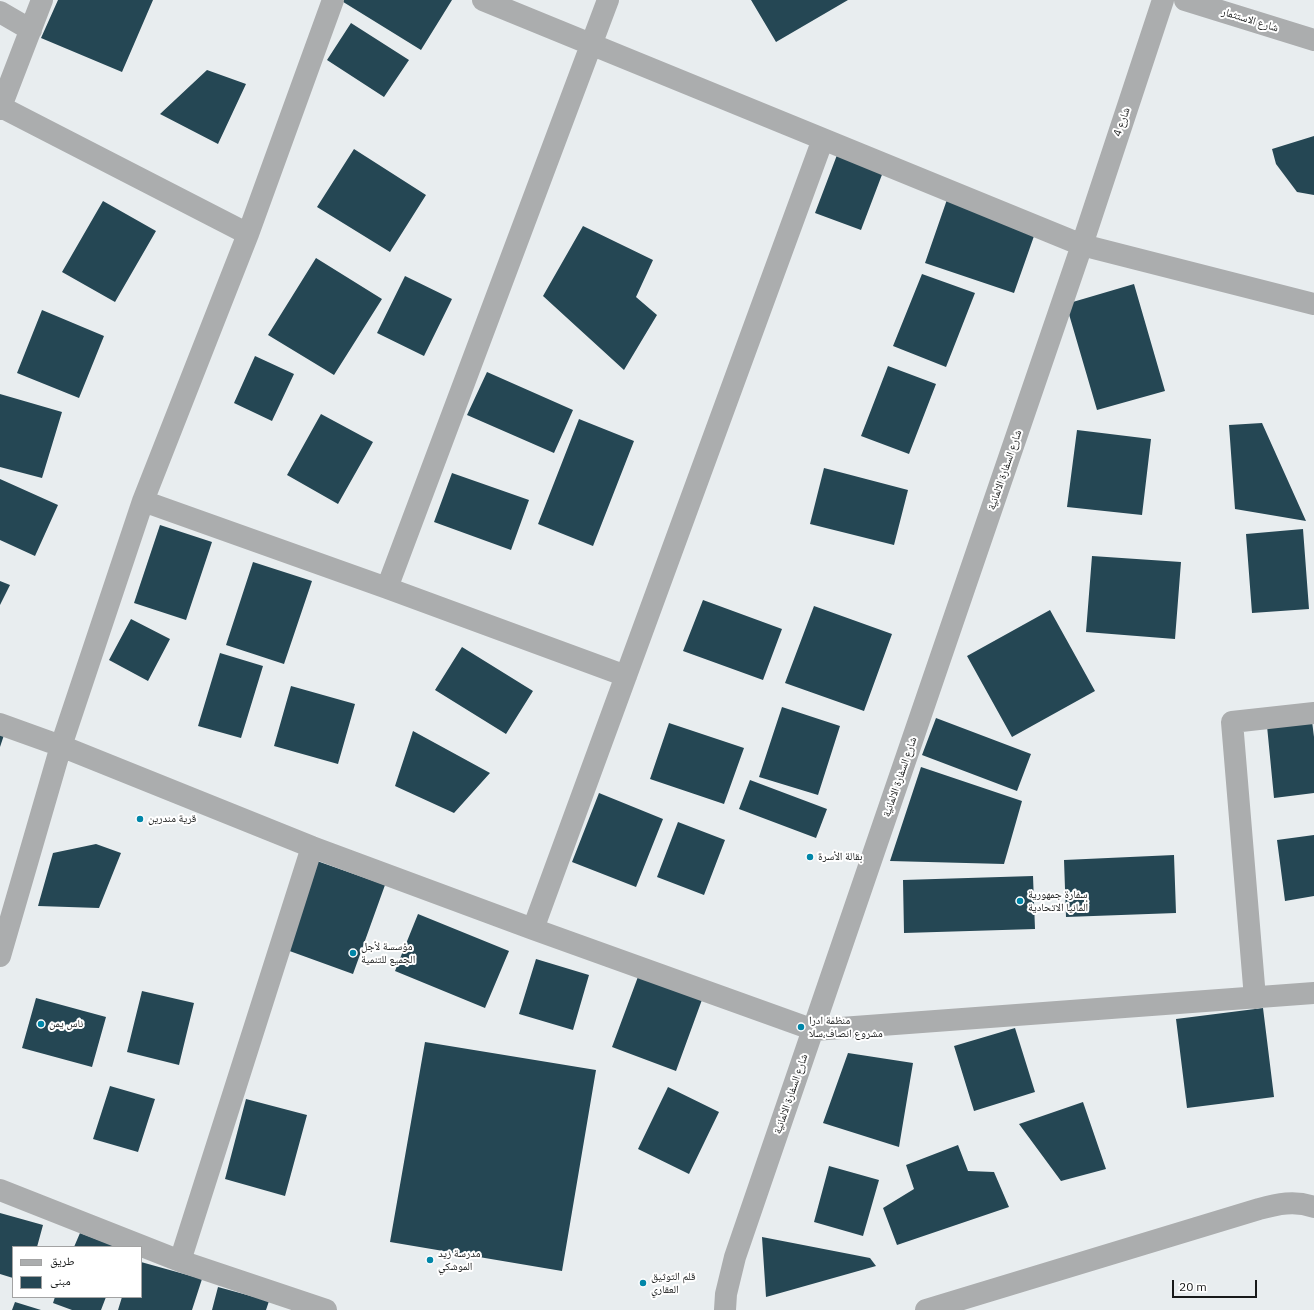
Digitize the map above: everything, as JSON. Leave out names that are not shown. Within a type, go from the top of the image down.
[{"type":"street","points":[[42,0],[0,108],[248,234]]},
{"type":"street","points":[[0,956],[61,746],[143,501],[248,234],[332,0]]},
{"type":"street","points":[[483,0],[1082,244],[1314,304]]},
{"type":"street","points":[[388,588],[608,0]]},
{"type":"street","name":"شارع 4","points":[[1082,244],[1163,0]]},
{"type":"street","name":"شارع الاستثمار","points":[[1185,0],[1314,40]]},
{"type":"street","points":[[0,12],[31,30]]},
{"type":"street","points":[[533,929],[823,139]]},
{"type":"street","name":"شارع السفارة الالمانية","points":[[725,1310],[726,1294],[735,1257],[1082,244]]},
{"type":"street","points":[[143,501],[388,588],[626,676]]},
{"type":"street","points":[[1255,998],[1232,722],[1314,713]]},
{"type":"street","points":[[0,724],[61,746],[312,847],[533,929],[814,1030],[1314,993]]},
{"type":"street","points":[[180,1261],[312,847]]},
{"type":"street","points":[[0,1190],[180,1261],[326,1310]]},
{"type":"street","points":[[926,1310],[1259,1209],[1281,1204],[1304,1203],[1314,1207]]},
{"type":"building","points":[[58,0],[153,0],[122,72],[41,38]]},
{"type":"building","points":[[340,0],[452,0],[421,50]]},
{"type":"building","points":[[751,0],[848,0],[776,42]]},
{"type":"building","points":[[351,23],[409,60],[384,97],[327,60]]},
{"type":"building","points":[[207,70],[246,84],[218,144],[160,114]]},
{"type":"building","points":[[1314,136],[1314,195],[1297,192],[1276,164],[1272,149]]},
{"type":"building","points":[[354,149],[426,195],[390,252],[317,207]]},
{"type":"building","points":[[837,155],[883,172],[861,230],[815,213]]},
{"type":"building","points":[[951,188],[1040,219],[1014,293],[925,263]]},
{"type":"building","points":[[103,201],[156,231],[115,302],[62,272]]},
{"type":"building","points":[[583,226],[653,260],[636,297],[657,315],[624,370],[543,296]]},
{"type":"building","points":[[316,258],[382,299],[334,375],[268,335]]},
{"type":"building","points":[[922,274],[975,293],[946,367],[893,346]]},
{"type":"building","points":[[405,276],[452,299],[424,356],[377,333]]},
{"type":"building","points":[[1134,284],[1165,391],[1097,410],[1066,304]]},
{"type":"building","points":[[42,310],[104,336],[79,398],[17,373]]},
{"type":"building","points":[[255,356],[294,374],[272,421],[234,403]]},
{"type":"building","points":[[888,366],[936,384],[909,454],[861,436]]},
{"type":"building","points":[[487,372],[573,410],[554,453],[467,415]]},
{"type":"building","points":[[0,394],[62,412],[42,478],[0,467]]},
{"type":"building","points":[[321,414],[373,442],[338,504],[287,475]]},
{"type":"building","points":[[579,419],[634,441],[593,546],[538,524]]},
{"type":"building","points":[[1262,423],[1306,521],[1235,509],[1229,425]]},
{"type":"building","points":[[1077,430],[1151,439],[1142,515],[1067,507]]},
{"type":"building","points":[[824,468],[908,490],[894,545],[810,524]]},
{"type":"building","points":[[452,473],[529,500],[511,550],[434,522]]},
{"type":"building","points":[[0,479],[58,505],[35,556],[0,540]]},
{"type":"building","points":[[160,525],[212,542],[186,620],[134,603]]},
{"type":"building","points":[[1303,529],[1309,609],[1252,613],[1246,534]]},
{"type":"building","points":[[1092,556],[1181,562],[1175,639],[1086,632]]},
{"type":"building","points":[[253,562],[312,581],[284,664],[226,645]]},
{"type":"building","points":[[0,581],[10,585],[0,605]]},
{"type":"building","points":[[703,600],[782,629],[763,680],[683,651]]},
{"type":"building","points":[[814,606],[892,634],[864,711],[785,683]]},
{"type":"building","points":[[1050,610],[1095,691],[1012,737],[967,656]]},
{"type":"building","points":[[131,619],[170,639],[148,681],[109,660]]},
{"type":"building","points":[[462,647],[533,691],[506,734],[435,690]]},
{"type":"building","points":[[220,653],[263,666],[241,738],[198,726]]},
{"type":"building","points":[[291,686],[355,704],[338,764],[274,746]]},
{"type":"building","points":[[782,707],[840,726],[818,795],[759,777]]},
{"type":"building","points":[[936,718],[1031,754],[1017,791],[922,755]]},
{"type":"building","points":[[1312,721],[1314,737],[1314,793],[1274,798],[1267,726]]},
{"type":"building","points":[[669,723],[744,748],[724,804],[650,779]]},
{"type":"building","points":[[0,727],[6,729],[0,747]]},
{"type":"building","points":[[413,731],[490,773],[454,813],[395,786]]},
{"type":"building","points":[[921,767],[1022,801],[1004,864],[890,861]]},
{"type":"building","points":[[750,780],[827,809],[816,838],[739,809]]},
{"type":"building","points":[[599,793],[663,819],[636,887],[572,862]]},
{"type":"building","points":[[678,822],[725,840],[704,895],[657,877]]},
{"type":"building","points":[[1314,835],[1314,896],[1285,901],[1277,840]]},
{"type":"building","points":[[96,844],[121,853],[99,908],[38,906],[53,853]]},
{"type":"building","points":[[1174,855],[1176,913],[1066,917],[1064,860]]},
{"type":"building","points":[[317,861],[385,885],[353,974],[284,949]]},
{"type":"building","points":[[1033,876],[1035,929],[904,933],[903,880]]},
{"type":"building","points":[[418,914],[509,951],[485,1008],[395,971]]},
{"type":"building","points":[[536,959],[589,975],[573,1030],[519,1014]]},
{"type":"building","points":[[639,974],[703,997],[676,1071],[612,1047]]},
{"type":"building","points":[[142,991],[194,1003],[179,1065],[127,1052]]},
{"type":"building","points":[[36,998],[106,1017],[92,1067],[22,1048]]},
{"type":"building","points":[[1263,1008],[1274,1097],[1187,1108],[1176,1019]]},
{"type":"building","points":[[1015,1028],[1035,1092],[974,1111],[954,1046]]},
{"type":"building","points":[[425,1042],[596,1070],[562,1271],[390,1242]]},
{"type":"building","points":[[848,1053],[913,1063],[899,1147],[823,1123]]},
{"type":"building","points":[[110,1086],[155,1099],[138,1152],[93,1139]]},
{"type":"building","points":[[668,1087],[719,1112],[689,1174],[638,1149]]},
{"type":"building","points":[[246,1099],[307,1115],[285,1196],[225,1179]]},
{"type":"building","points":[[1083,1102],[1106,1169],[1061,1181],[1019,1124]]},
{"type":"building","points":[[958,1145],[968,1171],[994,1172],[1009,1207],[897,1245],[883,1208],[914,1189],[906,1165]]},
{"type":"building","points":[[829,1166],[879,1180],[863,1236],[814,1222]]},
{"type":"building","points":[[0,1213],[43,1225],[37,1246],[12,1246],[12,1278],[0,1274]]},
{"type":"building","points":[[80,1233],[114,1246],[74,1246]]},
{"type":"building","points":[[762,1237],[870,1258],[876,1266],[766,1297]]},
{"type":"building","points":[[142,1262],[202,1279],[192,1310],[118,1310],[122,1298],[142,1298]]},
{"type":"building","points":[[218,1287],[269,1301],[266,1310],[212,1310]]},
{"type":"building","points":[[55,1298],[106,1298],[101,1310],[72,1310],[53,1303]]},
{"type":"building","points":[[15,1302],[41,1310],[12,1310]]},
{"type":"place","name":"قرية مندرين","points":[[140,819]]},
{"type":"place","name":"بقالة الأسرة","points":[[810,857]]},
{"type":"place","name":"سفارة جمهورية ألمانيا الاتحادية","points":[[1020,901]]},
{"type":"place","name":"مؤسسة لأجل الجميع للتنمية","points":[[353,953]]},
{"type":"place","name":"ناس يمن","points":[[41,1024]]},
{"type":"place","name":"منظمة ادرا مشروع انصاف،سلا","points":[[801,1027]]},
{"type":"place","name":"مدرسة زيد الموشكي","points":[[430,1260]]},
{"type":"place","name":"قلم التوثيق العقاري","points":[[643,1283]]}]
